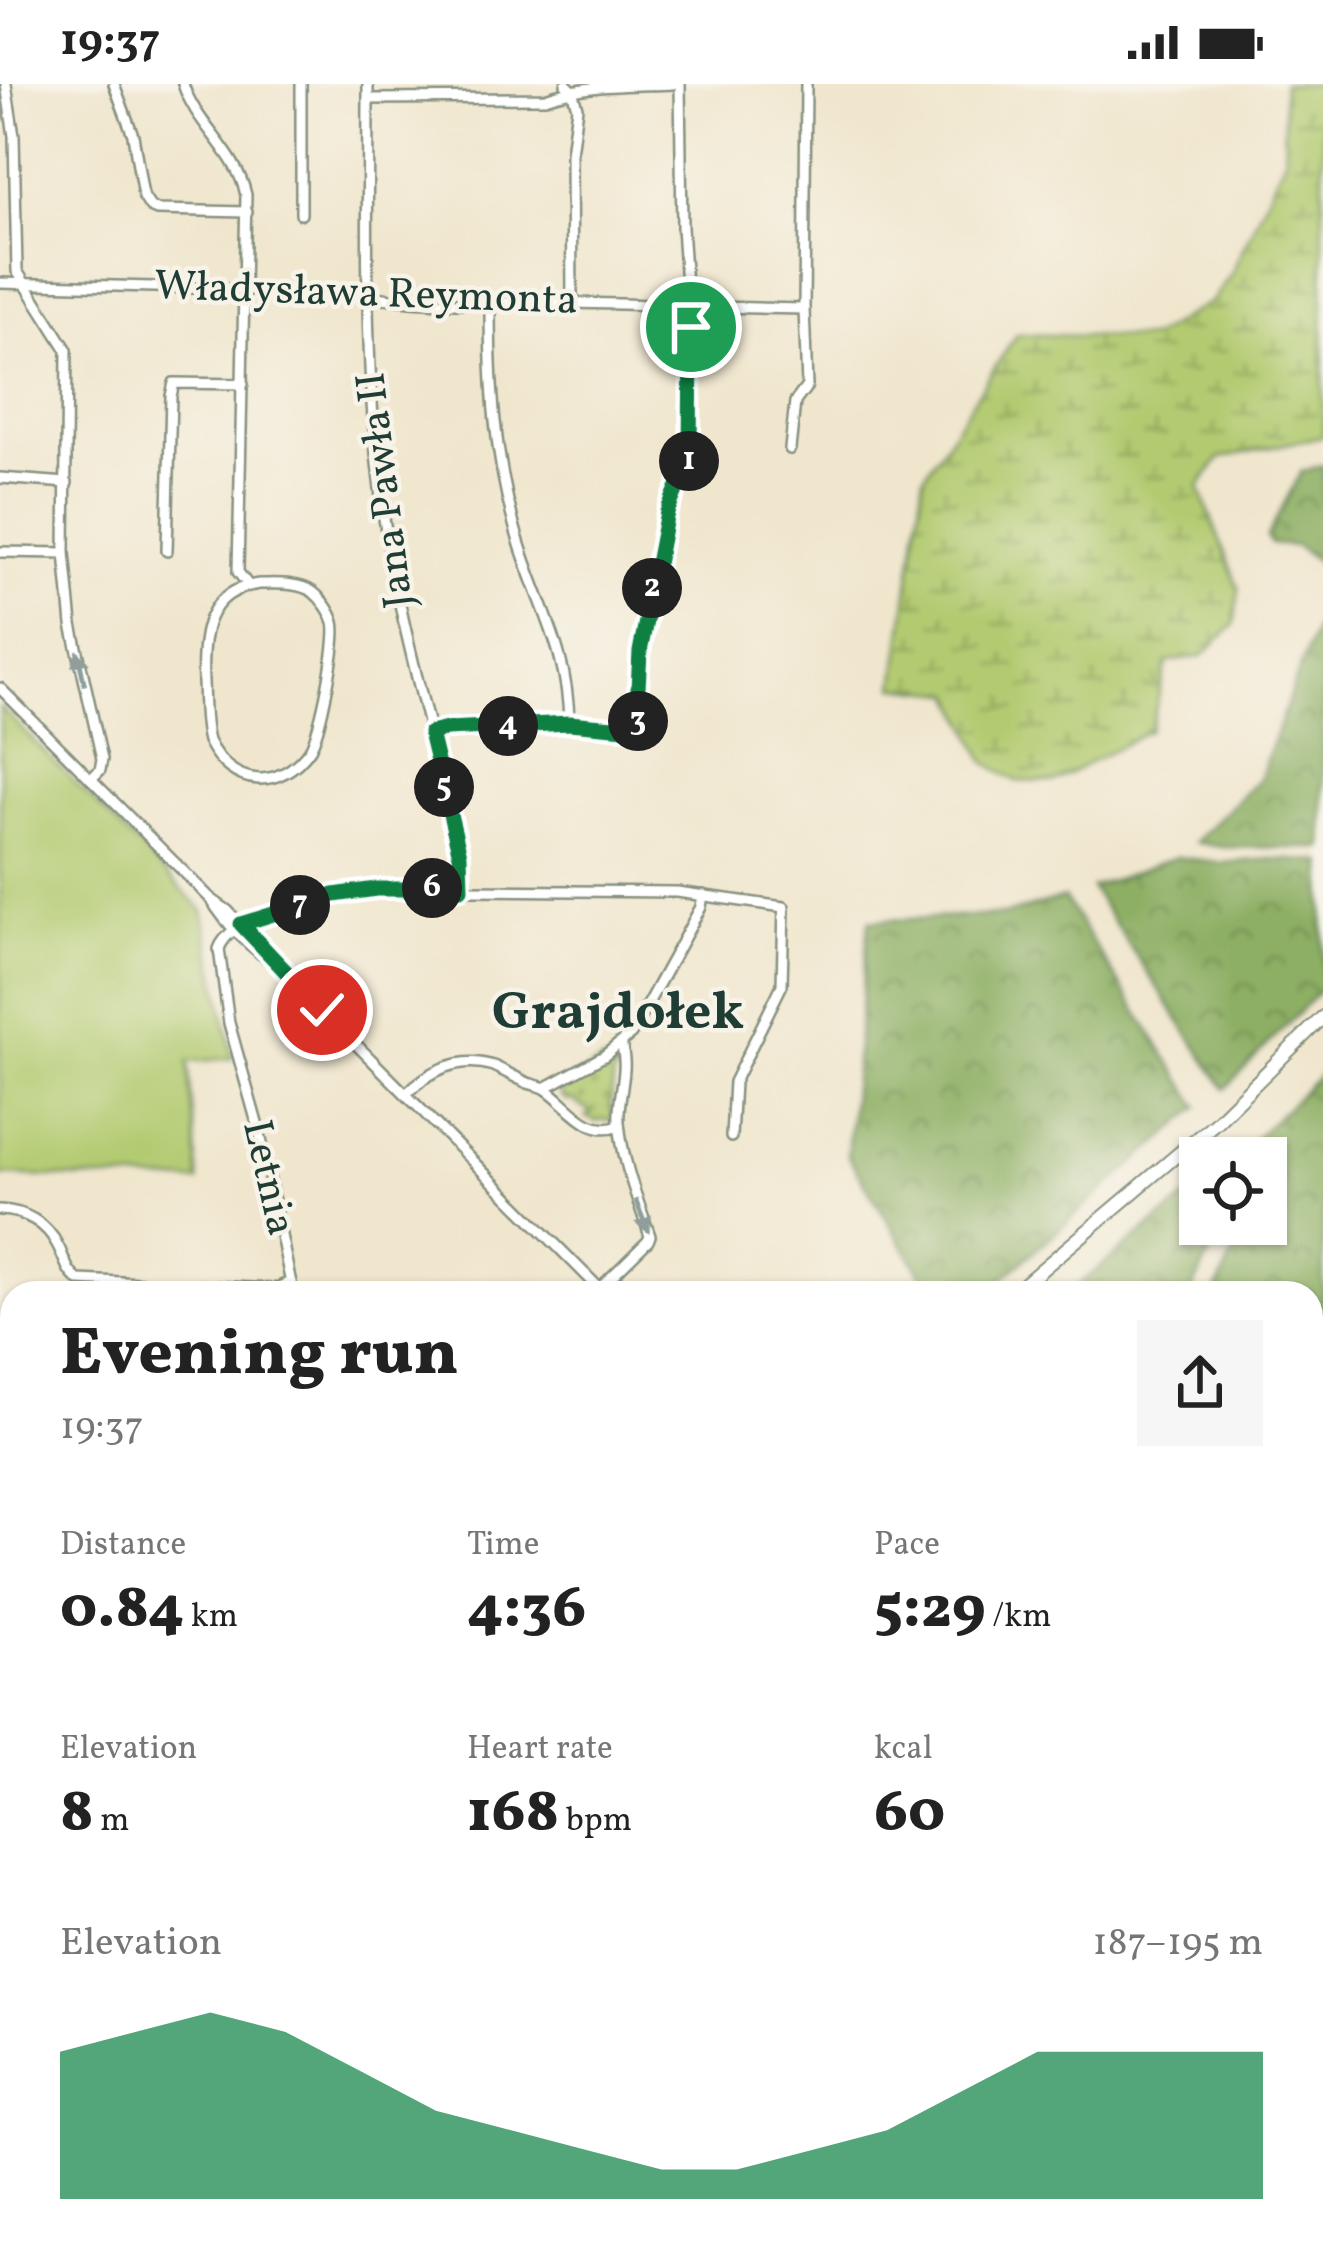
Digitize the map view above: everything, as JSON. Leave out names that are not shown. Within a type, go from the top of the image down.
[{"type":"main road","points":[[1029,1281],[1216,1122],[1323,1017]]},
{"type":"street","points":[[6,84],[15,157],[17,271],[67,350],[65,554],[72,626],[102,762],[91,779]]},
{"type":"street","points":[[114,84],[133,135],[143,196],[150,207],[247,212]]},
{"type":"street","points":[[183,84],[191,104],[239,172],[246,194],[238,572],[248,586]]},
{"type":"street","points":[[301,84],[302,214]]},
{"type":"street","name":"Jana Pawła II","points":[[368,84],[368,296],[381,497],[401,613],[460,855],[461,889]]},
{"type":"street","points":[[368,99],[545,98],[569,87],[677,84],[692,388],[690,458],[667,512],[640,652],[636,725],[569,723],[430,733]]},
{"type":"street","points":[[790,448],[795,402],[807,386],[806,84]]},
{"type":"street","points":[[569,87],[577,107],[572,154],[572,303]]},
{"type":"street","points":[[0,156],[15,157]]},
{"type":"street","name":"Władysława Reymonta","points":[[0,283],[351,292],[384,300],[490,304],[804,309]]},
{"type":"street","points":[[490,304],[492,416],[504,491],[565,668],[569,723]]},
{"type":"street","points":[[167,551],[174,383],[243,383]]},
{"type":"street","points":[[0,478],[67,483]]},
{"type":"street","points":[[0,552],[65,554]]},
{"type":"street","points":[[286,585],[313,592],[328,609],[336,634],[314,743],[294,766],[262,779],[230,771],[213,752],[205,726],[202,648],[206,625],[223,601],[248,586],[286,585]]},
{"type":"street","points":[[0,688],[592,1281]]},
{"type":"street","points":[[238,926],[334,895],[376,889],[704,895],[784,907],[782,985],[734,1082],[731,1137]]},
{"type":"street","points":[[545,1088],[621,1044],[642,1016],[704,895]]},
{"type":"street","name":"Letnia","points":[[238,926],[219,946],[229,1023],[260,1134],[291,1281]]},
{"type":"street","points":[[606,1281],[650,1236],[634,1196],[620,1125],[625,1061],[621,1044]]},
{"type":"street","points":[[406,1094],[439,1070],[468,1062],[493,1066],[545,1088],[591,1123],[610,1129],[620,1125]]},
{"type":"street","points":[[0,1210],[25,1214],[44,1227],[56,1239],[71,1275],[78,1280],[100,1281]]},
{"type":"green space","points":[[1283,84],[1323,84],[1323,436],[1220,458],[1199,487],[1239,590],[1234,625],[1202,656],[1167,662],[1150,730],[1054,782],[1017,781],[985,762],[953,693],[895,687],[924,476],[1017,334],[1150,338],[1212,301],[1231,274],[1285,158]]},
{"type":"green space","points":[[1323,465],[1323,565],[1296,546],[1271,544],[1267,537],[1301,472]]},
{"type":"green space","points":[[1323,607],[1323,848],[1222,847],[1195,842],[1259,779]]},
{"type":"green space","points":[[0,707],[203,911],[233,1058],[188,1062],[199,1182],[0,1175]]},
{"type":"green space","points":[[1177,857],[1223,863],[1323,862],[1323,987],[1225,1089],[1091,888]]},
{"type":"green space","points":[[1064,898],[1199,1107],[1000,1281],[926,1281],[847,1155],[869,921],[1004,915]]},
{"type":"green space","points":[[604,1061],[619,1071],[614,1073],[611,1120],[597,1122],[586,1117],[591,1113],[560,1096],[564,1083]]},
{"type":"green space","points":[[1323,1072],[1323,1281],[1221,1281],[1237,1245],[1287,1245],[1287,1137],[1256,1137]]},
{"type":"green space","points":[[1179,1204],[1179,1245],[1214,1245],[1197,1281],[1083,1281]]},
{"type":"district","name":"Grajdołek","points":[[618,1014]]},
{"type":"route","points":[[322,1010],[241,924],[334,895],[376,889],[461,889],[460,855],[430,733],[569,723],[636,725],[640,652],[667,512],[690,458],[691,327]]}]
